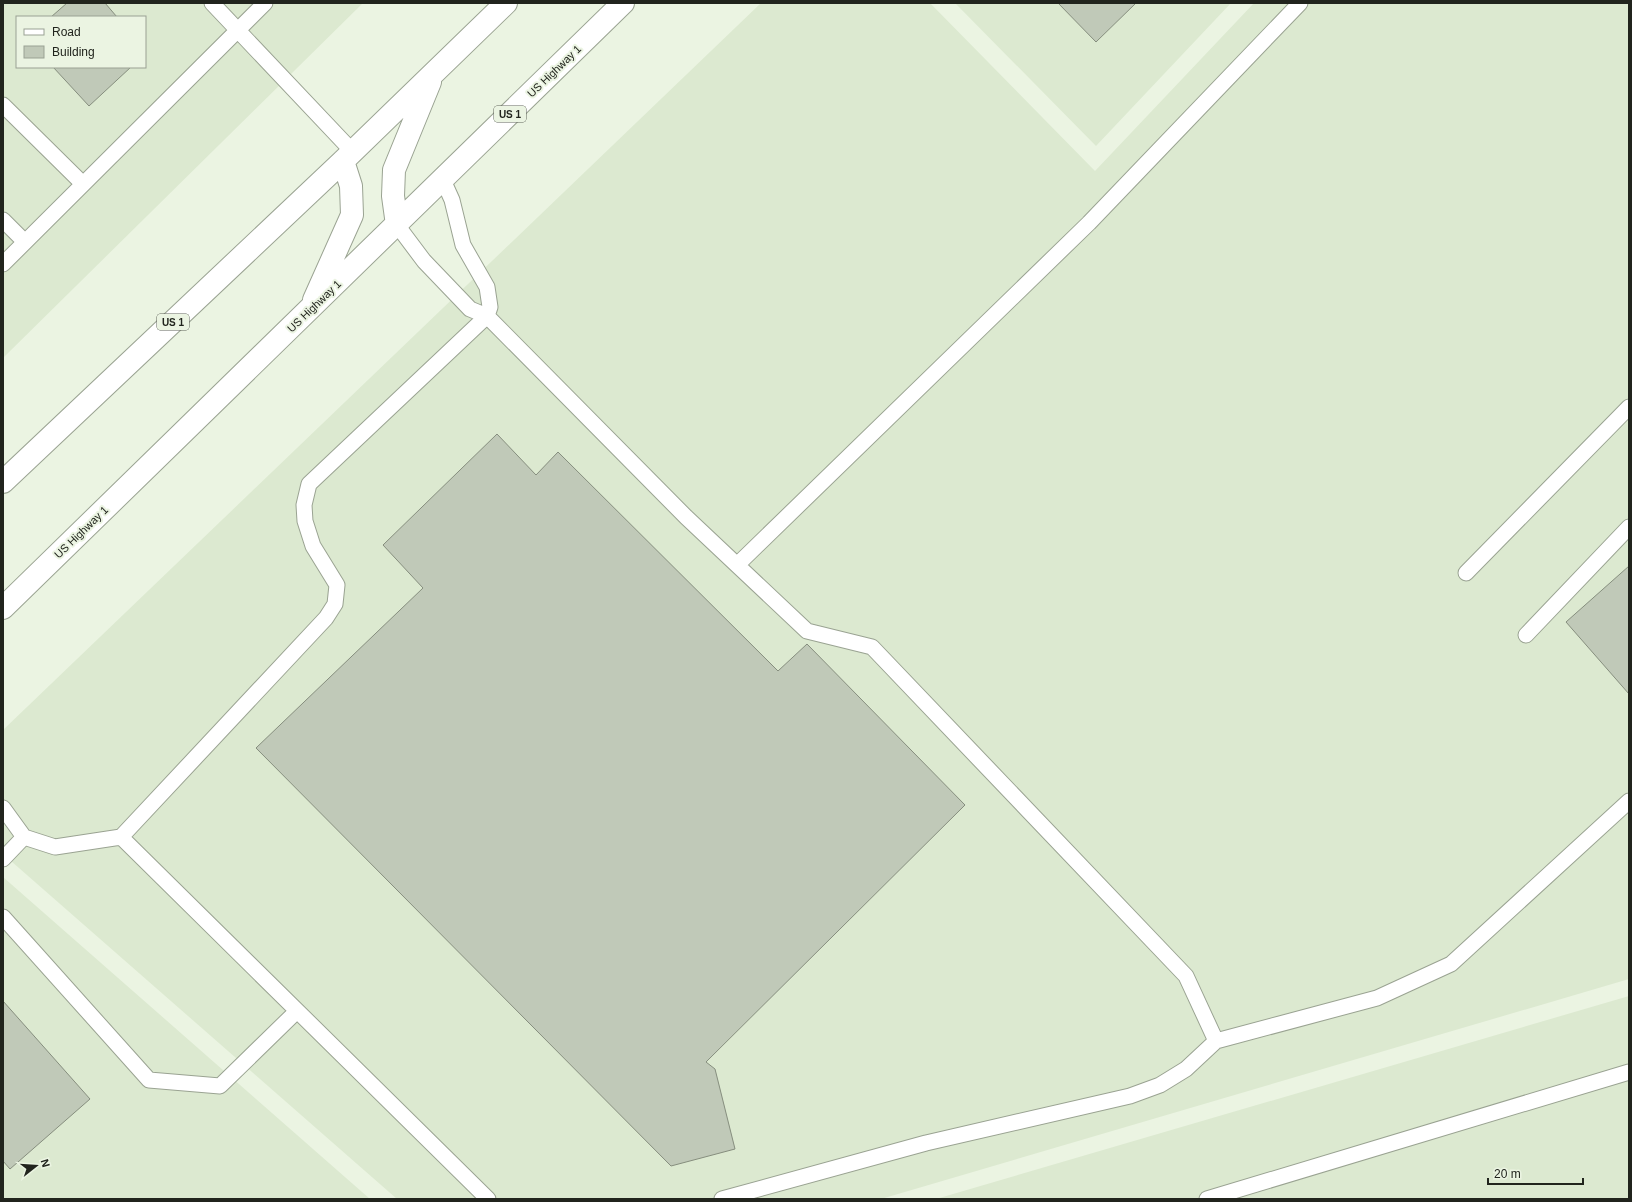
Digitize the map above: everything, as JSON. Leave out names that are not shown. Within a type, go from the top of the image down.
[{"type":"main road","name":"US 1","points":[[3,482],[348,156],[506,3]]},
{"type":"main road","name":"US Highway 1","points":[[3,608],[623,3]]},
{"type":"main road","points":[[397,225],[393,196],[394,170],[434,74]]},
{"type":"main road","points":[[308,312],[352,215],[348,156]]},
{"type":"lane","points":[[212,3],[348,156]]},
{"type":"lane","points":[[3,264],[265,3]]},
{"type":"lane","points":[[737,565],[1089,223],[1300,3]]},
{"type":"lane","points":[[3,105],[83,184]]},
{"type":"lane","points":[[3,808],[24,837],[55,847],[121,837],[326,618],[335,604],[337,585],[313,546],[304,521],[304,505],[309,484],[487,316],[490,307],[487,287],[463,245],[452,200],[443,180]]},
{"type":"lane","points":[[3,220],[25,242]]},
{"type":"lane","points":[[397,225],[424,261],[470,309],[487,316],[686,517],[807,631],[872,647],[1186,976],[1216,1041]]},
{"type":"lane","points":[[1466,573],[1629,407]]},
{"type":"lane","points":[[1526,635],[1629,526]]},
{"type":"lane","points":[[722,1199],[926,1144],[1130,1096],[1160,1085],[1186,1069],[1216,1041],[1377,998],[1451,964],[1629,801]]},
{"type":"lane","points":[[3,859],[24,837]]},
{"type":"lane","points":[[121,837],[488,1199]]},
{"type":"lane","points":[[3,917],[149,1080],[220,1086],[297,1011]]},
{"type":"lane","points":[[1207,1199],[1629,1072]]},
{"type":"shaded area","points":[[3,3],[363,3],[3,358]]},
{"type":"shaded area","points":[[761,3],[930,3],[1095,171],[1254,3],[1629,3],[1629,979],[881,1199],[397,1199],[3,854],[3,730]]},
{"type":"shaded area","points":[[955,3],[1231,3],[1096,146]]},
{"type":"shaded area","points":[[3,877],[370,1199],[3,1199]]},
{"type":"shaded area","points":[[1629,996],[1629,1199],[936,1199]]},
{"type":"building","points":[[67,3],[105,3],[116,16],[52,16]]},
{"type":"building","points":[[1058,3],[1136,3],[1096,42]]},
{"type":"building","points":[[54,68],[130,68],[89,106]]},
{"type":"building","points":[[497,434],[536,475],[558,452],[778,671],[807,644],[965,805],[706,1062],[715,1069],[735,1149],[671,1166],[256,748],[423,588],[383,545]]},
{"type":"building","points":[[1629,566],[1629,694],[1566,622]]},
{"type":"building","points":[[3,1001],[90,1099],[10,1169],[3,1161]]}]
